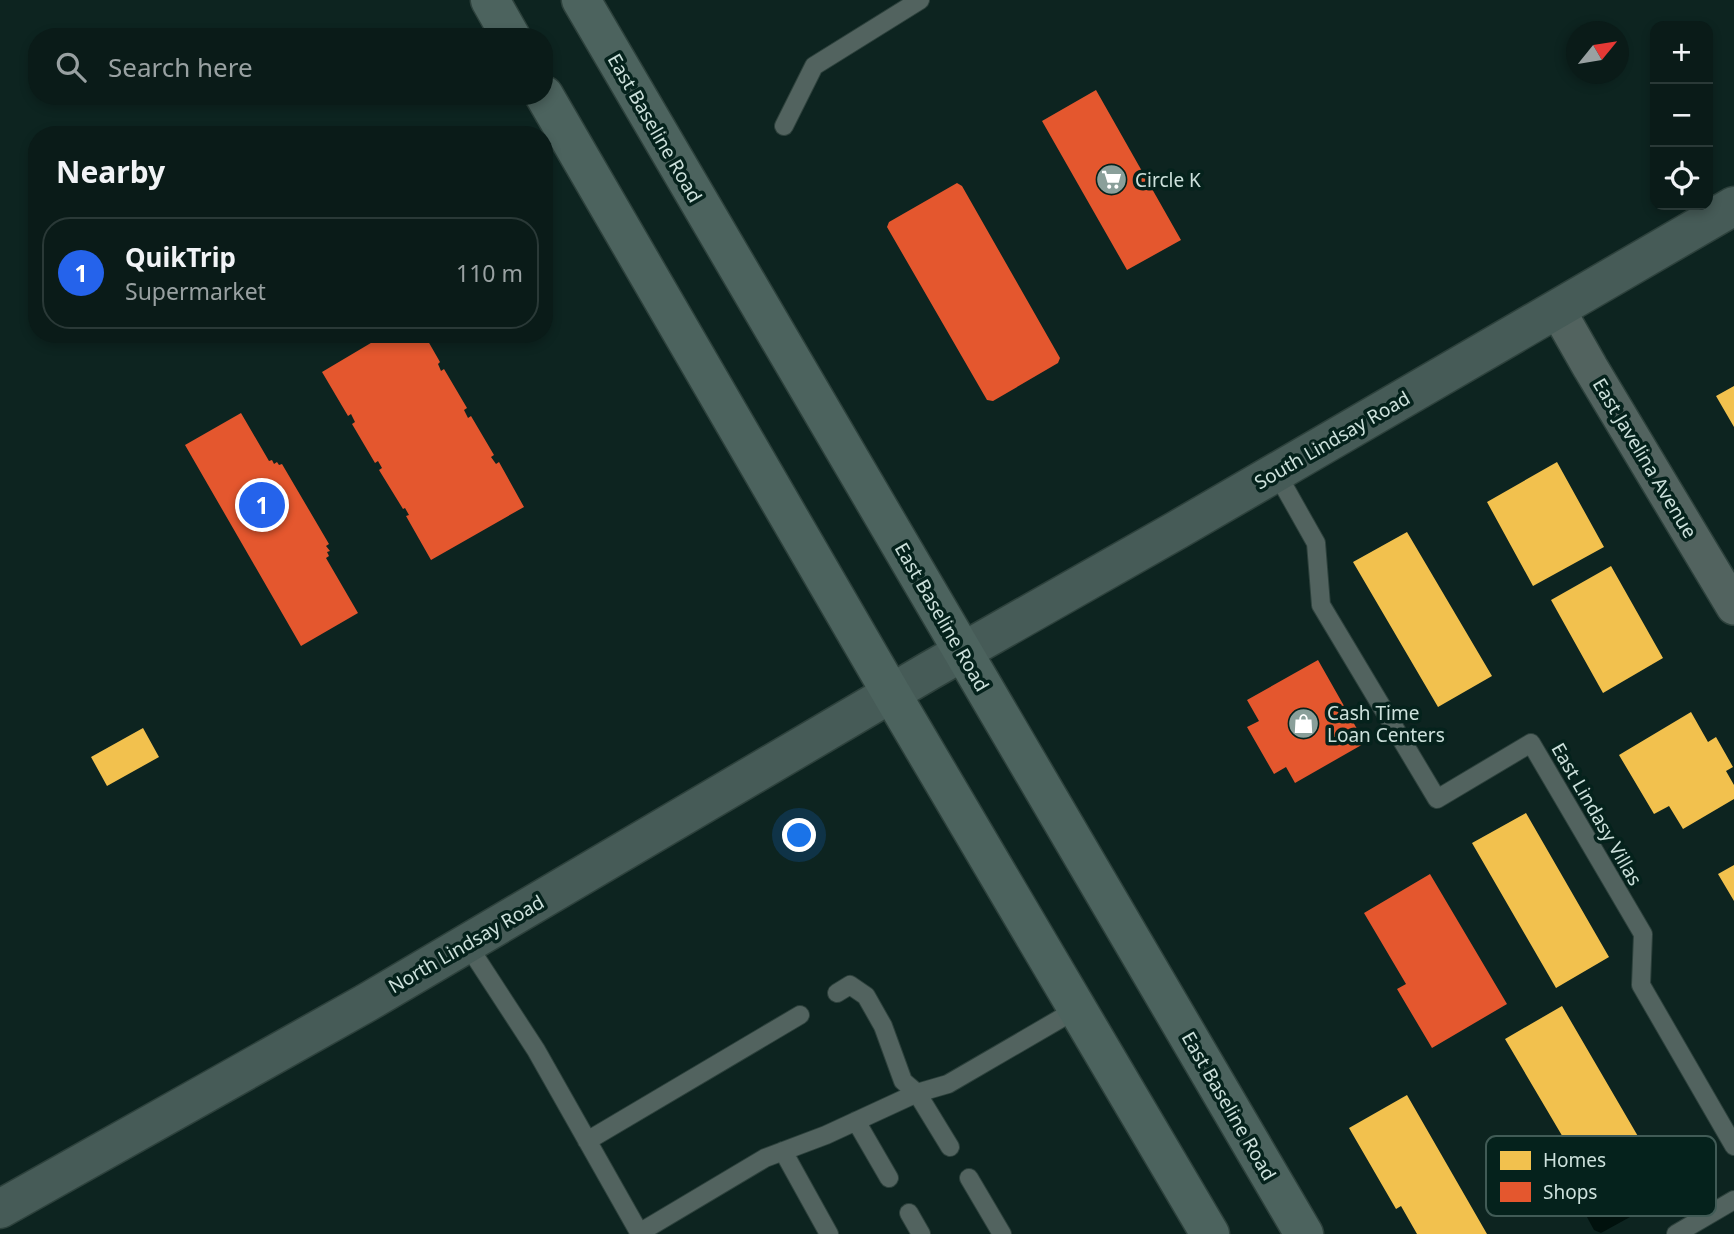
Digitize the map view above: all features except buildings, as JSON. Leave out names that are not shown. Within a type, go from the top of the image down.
[{"type":"main road","points":[[490,0],[506,28]]},
{"type":"main road","name":"East Baseline Road","points":[[581,0],[1304,1234]]},
{"type":"main road","points":[[550,105],[891,694],[1210,1234]]},
{"type":"main road","name":"South Lindsay Road","points":[[929,671],[1734,206]]},
{"type":"main road","name":"North Lindsay Road","points":[[0,1209],[366,1003],[929,671]]},
{"type":"street","name":"East Javelina Avenue","points":[[1557,309],[1734,607]]},
{"type":"lane","points":[[784,126],[814,66],[920,0]]},
{"type":"lane","name":"East Lindasy Villas","points":[[1276,472],[1317,543],[1321,605],[1437,799],[1531,743],[1643,934],[1641,985],[1734,1146]]},
{"type":"lane","points":[[467,944],[536,1050],[640,1233],[765,1158],[827,1135],[917,1093],[948,1084],[1077,1009]]},
{"type":"lane","points":[[837,993],[850,985],[866,996],[883,1026],[903,1081],[917,1093],[950,1147]]},
{"type":"lane","points":[[587,1140],[800,1014]]},
{"type":"lane","points":[[856,1121],[889,1178]]},
{"type":"lane","points":[[783,1151],[829,1234]]},
{"type":"lane","points":[[969,1178],[1002,1234]]},
{"type":"lane","points":[[1716,1211],[1734,1200]]},
{"type":"lane","points":[[909,1213],[921,1234]]},
{"type":"lane","points":[[1676,1234],[1707,1216]]},
{"type":"shaded area","points":[[1586,1216],[1632,1216],[1601,1233],[1594,1230]]},
{"type":"place","name":"Circle K","points":[[1112,180]]},
{"type":"place","name":"QuikTrip","points":[[262,505]]},
{"type":"place","name":"Cash Time Loan Centers","points":[[1304,724]]}]
